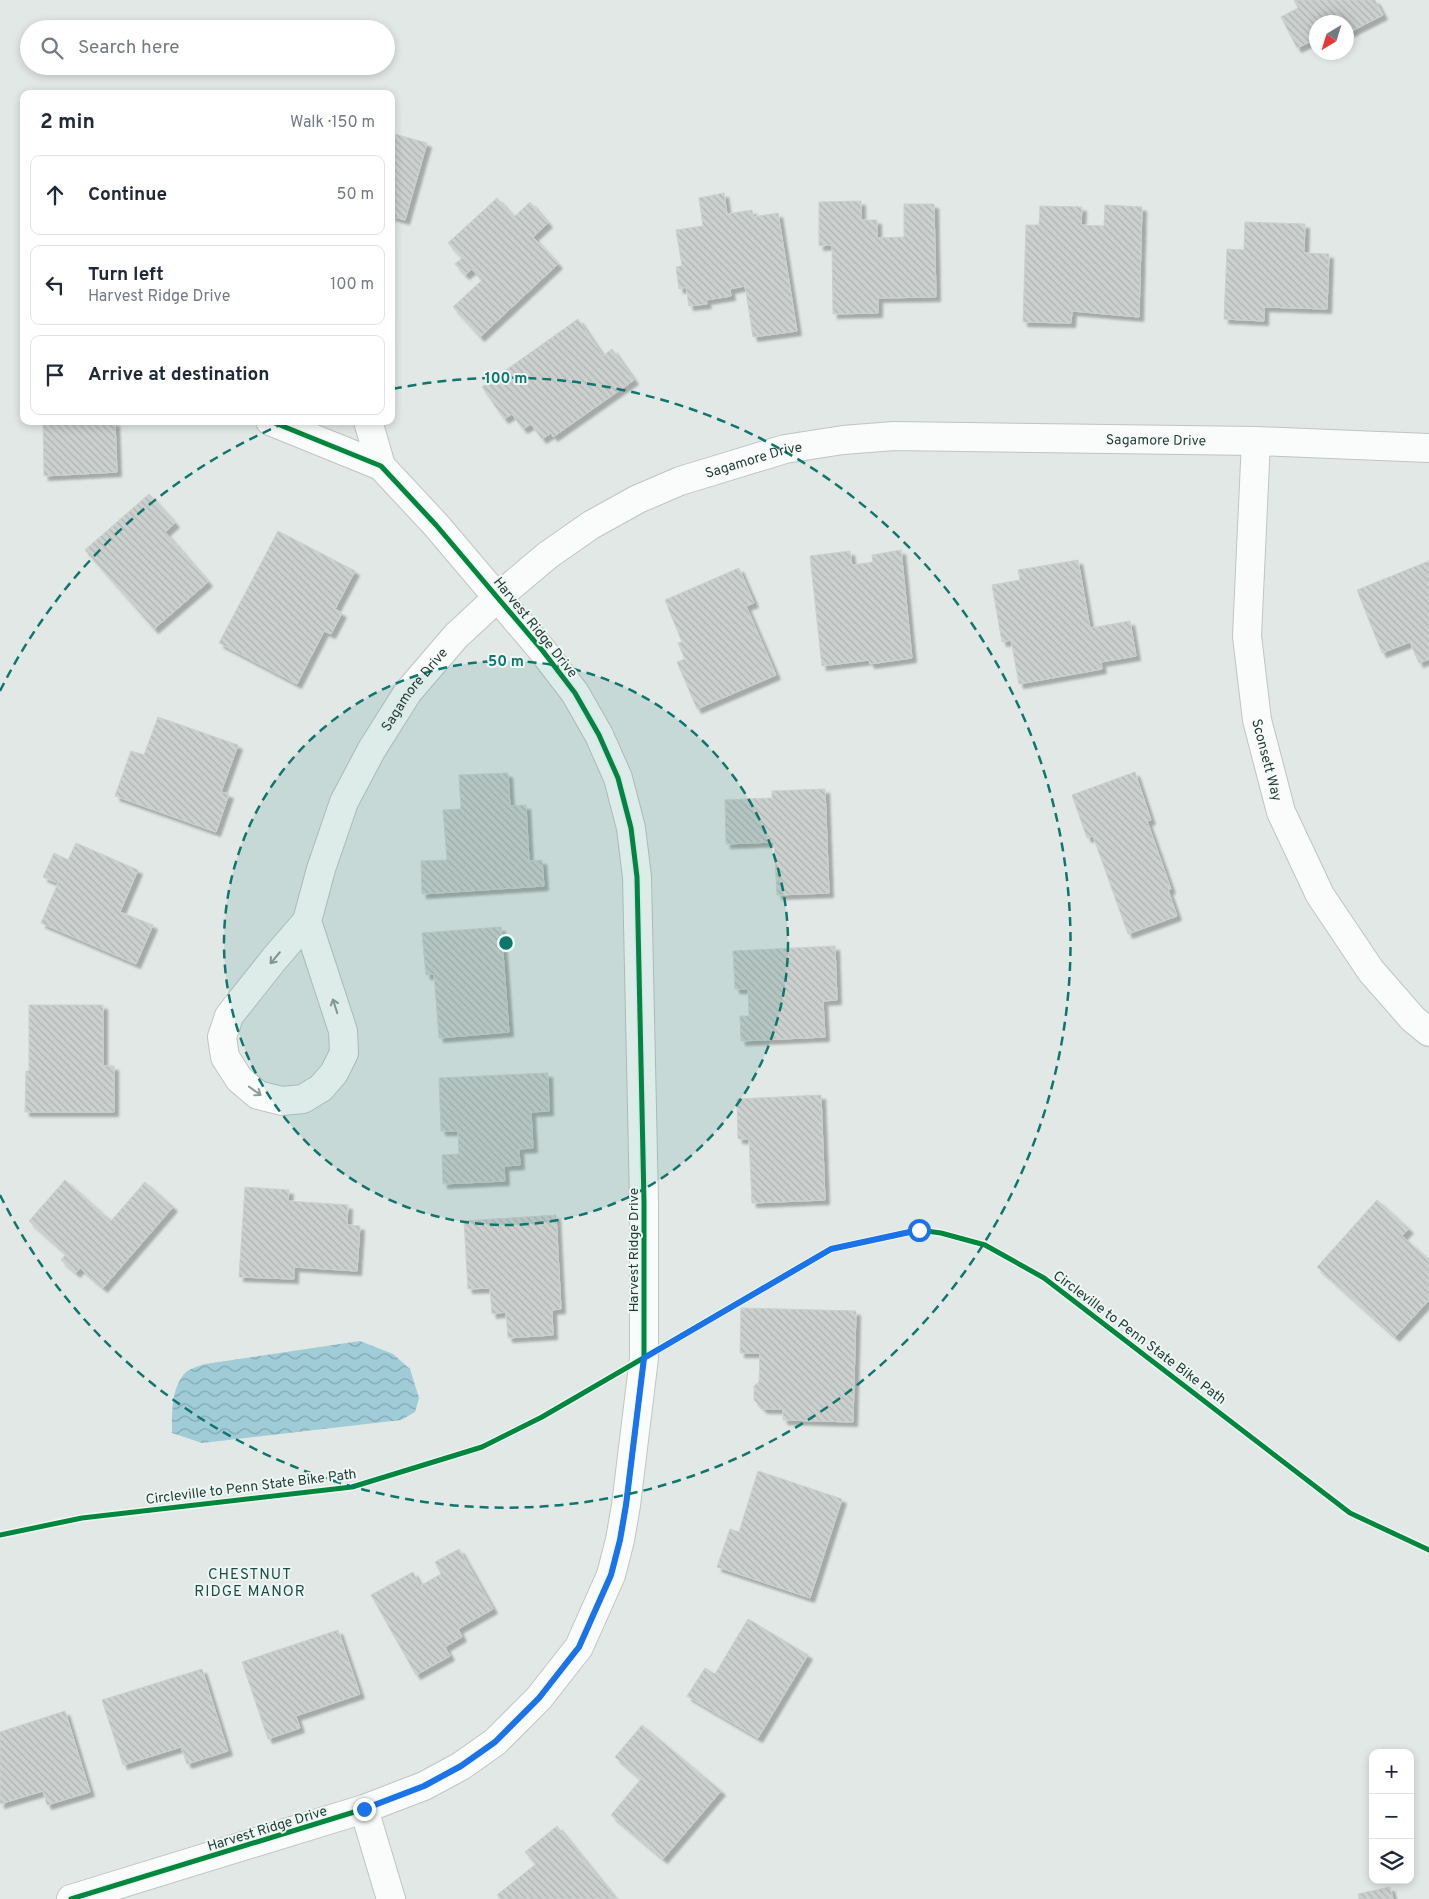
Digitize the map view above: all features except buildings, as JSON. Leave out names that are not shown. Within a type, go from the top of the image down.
[{"type":"street","name":"Harvest Ridge Drive","points":[[71,1899],[364,1809],[424,1786],[461,1766],[495,1742],[539,1698],[579,1647],[611,1575],[626,1505],[644,1358],[644,1202],[637,878],[631,828],[618,778],[599,735],[575,693],[498,597],[436,525],[381,466],[280,425]]},
{"type":"street","name":"Harvest Ridge Drive","points":[[369,425],[381,466]]},
{"type":"street","name":"Sagamore Drive","points":[[307,921],[343,1031],[344,1053],[334,1072],[321,1088],[303,1099],[282,1101],[258,1095],[239,1079],[225,1056],[222,1037],[230,1016],[275,958],[307,921],[321,869],[344,802],[372,749],[408,692],[456,636],[498,597],[548,555],[591,525],[638,499],[680,481],[785,449],[843,440],[894,436],[1256,441],[1429,448]]},
{"type":"street","name":"Sconsett Way","points":[[1256,441],[1247,636],[1257,720],[1281,812],[1325,903],[1371,971],[1413,1019],[1429,1032]]},
{"type":"street","points":[[364,1809],[391,1899]]},
{"type":"water","points":[[360,1341],[393,1354],[410,1369],[419,1398],[415,1412],[401,1420],[202,1443],[172,1433],[174,1395],[180,1380],[191,1369],[205,1364]]},
{"type":"cycle path","points":[[71,1899],[364,1809],[424,1786],[461,1766],[495,1742],[539,1698],[579,1647],[611,1575],[626,1505],[644,1358],[644,1202],[637,877],[631,828],[618,778],[599,735],[575,693],[542,650],[436,525],[381,466],[280,425]]},
{"type":"cycle path","name":"Circleville to Penn State Bike Path","points":[[0,1535],[82,1518],[352,1487],[482,1447],[542,1417],[831,1249],[919,1230],[941,1233],[985,1245],[1044,1278],[1350,1513],[1429,1550]]},
{"type":"district","name":"CHESTNUT RIDGE MANOR","points":[[250,1582]]},
{"type":"route","points":[[364,1809],[424,1786],[461,1766],[495,1742],[539,1698],[579,1647],[611,1575],[620,1540],[644,1358],[831,1249],[919,1230]]}]
